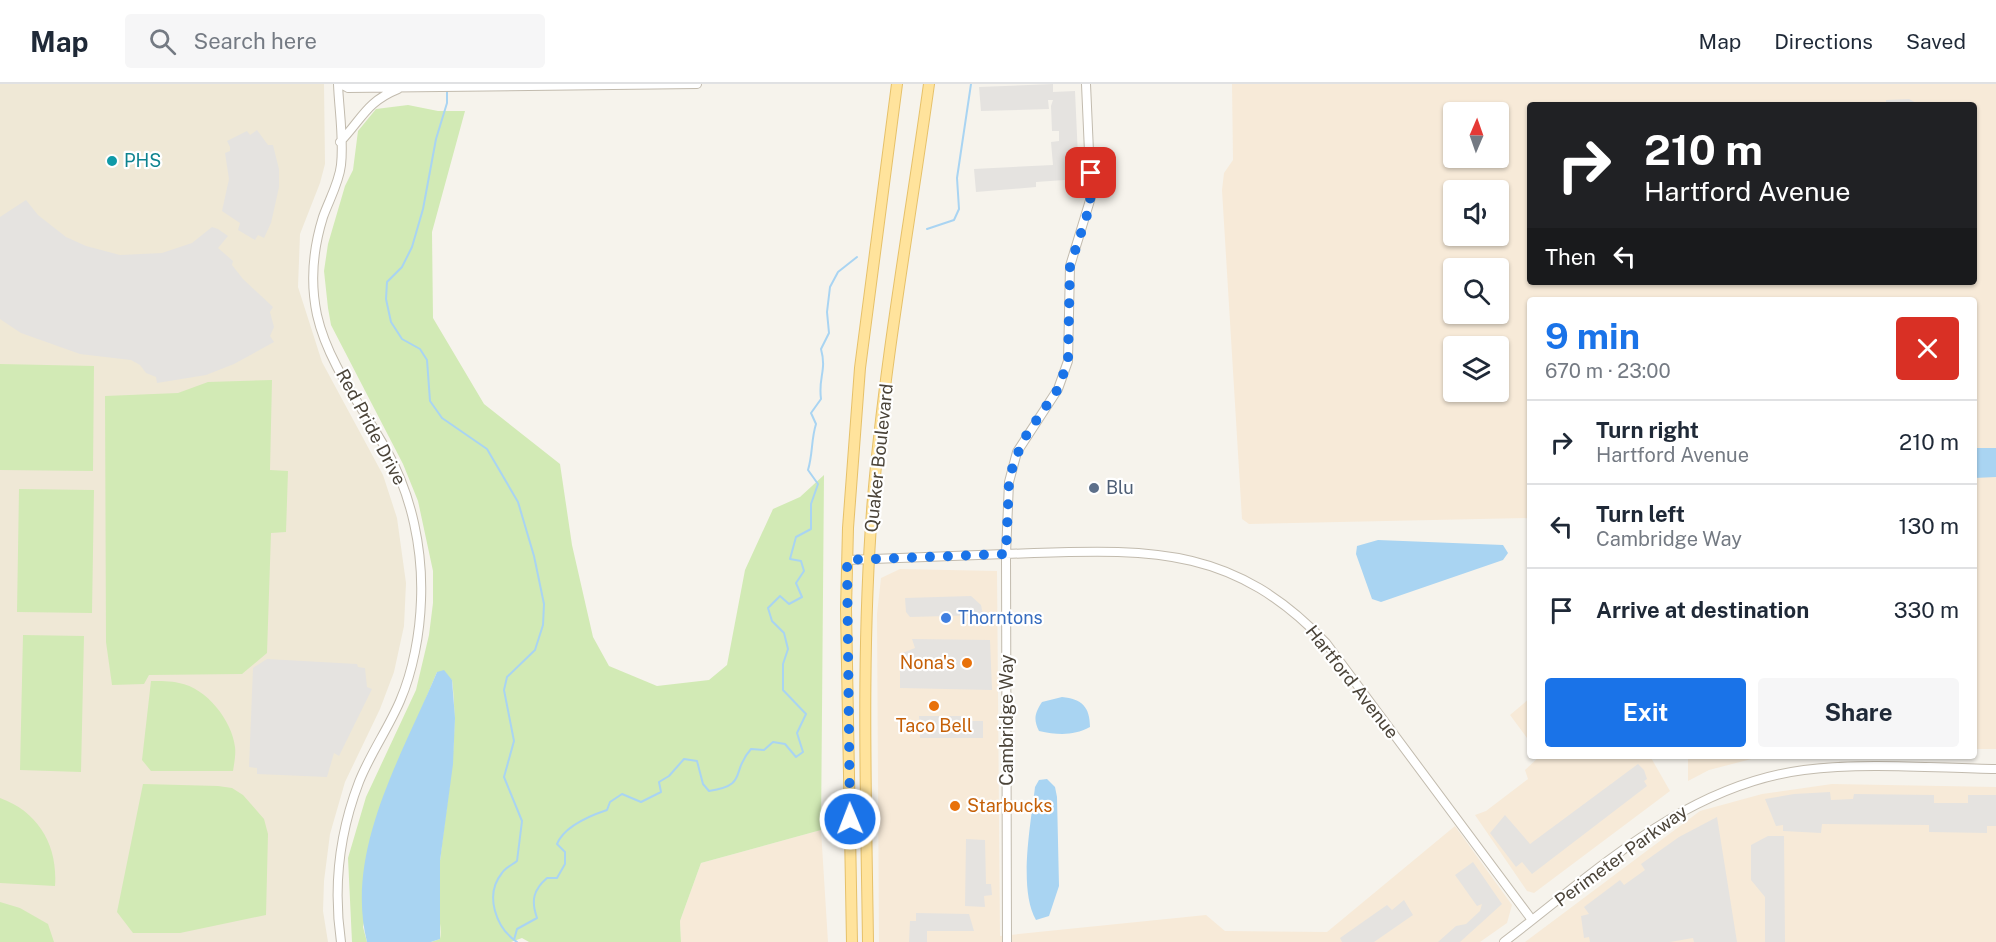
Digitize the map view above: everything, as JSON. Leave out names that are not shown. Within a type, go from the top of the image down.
[{"type":"main road","name":"Quaker Boulevard","points":[[852,942],[847,560],[860,368],[897,84]]},
{"type":"main road","name":"Quaker Boulevard","points":[[868,942],[866,673],[869,559],[884,398],[929,84]]},
{"type":"street","points":[[340,84],[348,88],[400,89],[697,84]]},
{"type":"street","name":"Red Pride Drive","points":[[340,84],[341,166],[323,216],[315,253],[312,272],[314,300],[318,319],[334,357],[388,453],[411,507],[420,562],[422,600],[412,662],[401,698],[360,780],[341,838],[336,894],[341,942]]},
{"type":"street","name":"Cambridge Way","points":[[1007,942],[1006,554],[1009,482],[1014,461],[1027,434],[1058,389],[1068,361],[1070,266],[1091,197],[1086,84]]},
{"type":"street","points":[[340,142],[374,101],[400,89]]},
{"type":"street","name":"Hartford Avenue","points":[[847,560],[1116,550],[1171,555],[1221,570],[1270,596],[1303,621],[1326,643],[1532,920]]},
{"type":"street","name":"Perimeter Parkway","points":[[1504,942],[1666,820],[1707,797],[1737,786],[1770,776],[1821,768],[1996,769]]},
{"type":"shaded area","points":[[0,84],[324,84],[325,164],[300,234],[298,287],[322,362],[383,475],[397,518],[406,583],[404,626],[394,672],[380,709],[345,782],[330,834],[323,911],[328,942],[0,942]]},
{"type":"shaded area","points":[[1053,84],[1053,92],[1075,91],[1079,179],[1036,182],[1036,187],[976,192],[974,169],[1053,165],[1051,142],[1059,141],[1059,131],[1052,131],[1051,106],[1053,100],[1048,100],[1049,109],[981,111],[979,87]]},
{"type":"shaded area","points":[[1232,84],[1996,84],[1996,749],[1977,749],[1977,297],[1527,297],[1527,518],[1249,524],[1242,519],[1222,190],[1224,173],[1233,160]]},
{"type":"shaded area","points":[[1909,99],[1914,102],[1886,102],[1886,100]]},
{"type":"shaded area","points":[[257,130],[268,145],[273,145],[279,169],[279,187],[271,223],[264,238],[258,235],[255,240],[238,230],[240,223],[222,211],[229,179],[225,153],[230,151],[230,147],[227,141],[247,131],[250,135]]},
{"type":"shaded area","points":[[26,200],[38,215],[66,237],[86,246],[120,255],[162,253],[192,243],[212,227],[218,229],[228,236],[218,248],[233,261],[232,265],[243,279],[273,307],[270,312],[274,327],[270,336],[274,342],[234,364],[206,375],[157,383],[156,377],[146,373],[140,365],[131,360],[80,354],[21,333],[0,319],[0,217]]},
{"type":"shaded area","points":[[900,569],[997,571],[1000,936],[1206,915],[1225,931],[1327,932],[1455,826],[1512,905],[1507,923],[1480,942],[879,942],[877,614],[881,578]]},
{"type":"shaded area","points":[[971,596],[981,605],[983,615],[910,617],[906,612],[905,598]]},
{"type":"shaded area","points":[[912,639],[990,640],[992,690],[900,688],[900,654],[915,648]]},
{"type":"shaded area","points":[[267,659],[357,664],[358,667],[365,668],[367,687],[372,689],[339,756],[334,753],[327,777],[257,774],[257,768],[249,767],[253,668]]},
{"type":"shaded area","points":[[1527,701],[1527,738],[1510,715]]},
{"type":"shaded area","points":[[919,716],[970,716],[970,721],[983,721],[983,738],[920,738]]},
{"type":"shaded area","points":[[1537,759],[1652,759],[1670,791],[1534,893],[1527,891],[1475,815],[1486,811],[1528,779],[1525,770]]},
{"type":"shaded area","points":[[1688,759],[1751,759],[1709,770],[1688,781]]},
{"type":"shaded area","points":[[1638,764],[1644,770],[1647,779],[1644,781],[1647,786],[1532,874],[1522,862],[1516,867],[1490,833],[1505,815],[1530,844]]},
{"type":"shaded area","points":[[1832,784],[1996,787],[1996,942],[1525,942],[1700,811],[1762,794]]},
{"type":"shaded area","points":[[1830,792],[1831,800],[1853,799],[1854,794],[1934,795],[1934,803],[1968,803],[1968,795],[1996,795],[1996,826],[1987,826],[1987,833],[1929,832],[1929,825],[1822,824],[1821,833],[1783,831],[1783,825],[1776,826],[1765,799],[1794,794]]},
{"type":"shaded area","points":[[1717,817],[1737,942],[1694,942],[1693,938],[1670,942],[1590,942],[1589,937],[1584,938],[1581,916],[1589,914],[1584,907],[1620,880],[1624,885],[1645,870],[1641,864],[1679,837]]},
{"type":"shaded area","points":[[821,830],[828,942],[681,942],[680,921],[701,863]]},
{"type":"shaded area","points":[[1768,836],[1784,836],[1785,942],[1765,942],[1765,897],[1751,880],[1751,845]]},
{"type":"shaded area","points":[[966,839],[985,840],[986,884],[991,884],[992,895],[984,896],[985,907],[965,906]]},
{"type":"shaded area","points":[[1473,862],[1502,904],[1460,942],[1438,942],[1456,926],[1466,924],[1480,911],[1482,904],[1477,906],[1455,875]]},
{"type":"shaded area","points":[[1404,900],[1413,915],[1374,942],[1342,942],[1340,938],[1387,905],[1392,910]]},
{"type":"shaded area","points":[[916,913],[969,914],[974,931],[927,931],[927,942],[909,942],[910,921],[916,921]]},
{"type":"green space","points":[[408,105],[438,111],[465,111],[432,232],[433,318],[484,404],[560,464],[572,545],[593,637],[609,666],[657,686],[709,680],[727,665],[745,570],[773,509],[800,497],[824,475],[821,830],[701,863],[680,921],[681,942],[529,942],[522,938],[511,942],[431,942],[440,939],[441,935],[438,899],[440,861],[454,726],[452,680],[437,672],[409,739],[363,927],[367,942],[352,942],[348,858],[366,797],[416,690],[429,635],[433,603],[433,571],[418,501],[403,464],[331,325],[324,271],[328,244],[345,186],[353,170],[358,131],[376,109]]},
{"type":"green space","points":[[0,364],[94,366],[93,471],[0,470]]},
{"type":"green space","points":[[272,380],[270,470],[288,471],[286,532],[271,533],[267,653],[242,674],[149,675],[144,684],[112,685],[106,642],[105,396],[178,393],[208,382]]},
{"type":"green space","points":[[19,489],[94,490],[92,613],[17,612]]},
{"type":"green space","points":[[23,635],[84,636],[81,772],[20,770]]},
{"type":"green space","points":[[151,681],[173,682],[189,686],[199,691],[216,707],[233,737],[235,759],[233,771],[151,771],[142,760]]},
{"type":"green space","points":[[143,784],[218,786],[232,788],[243,795],[264,819],[268,834],[266,915],[180,933],[133,933],[117,912]]},
{"type":"green space","points":[[0,798],[25,812],[43,832],[53,857],[55,886],[0,883]]},
{"type":"green space","points":[[0,902],[20,908],[48,924],[54,942],[0,942]]},
{"type":"water","points":[[1977,448],[1996,448],[1996,477],[1977,478]]},
{"type":"water","points":[[1378,540],[1503,545],[1508,553],[1503,560],[1381,602],[1372,599],[1356,554],[1357,546]]},
{"type":"water","points":[[444,670],[452,680],[455,718],[453,764],[440,861],[440,939],[431,942],[367,942],[362,907],[363,873],[370,838],[381,803],[408,736],[437,672]]},
{"type":"water","points":[[1062,697],[1084,705],[1090,720],[1090,727],[1065,734],[1039,731],[1036,716],[1042,702]]},
{"type":"water","points":[[1047,779],[1055,787],[1057,797],[1059,886],[1049,916],[1036,920],[1028,891],[1027,855],[1035,787],[1039,780]]},
{"type":"waterway","points":[[927,229],[954,220],[959,209],[957,178],[971,84]]},
{"type":"waterway","points":[[447,90],[447,103],[436,139],[423,209],[412,247],[402,267],[387,282],[386,299],[391,322],[402,339],[420,349],[427,360],[430,401],[442,418],[487,449],[518,502],[534,556],[544,604],[543,625],[535,650],[507,677],[504,690],[514,741],[504,777],[522,821],[517,861],[502,873],[494,891],[493,901],[498,920],[517,942]]},
{"type":"waterway","points":[[514,940],[517,929],[537,918],[534,906],[536,891],[547,878],[557,878],[565,864],[565,852],[557,844],[571,827],[607,810],[610,802],[622,794],[641,802],[661,792],[659,782],[669,776],[684,759],[697,761],[703,784],[709,791],[729,785],[734,781],[751,749],[764,750],[773,742],[785,744],[796,757],[803,752],[797,733],[806,714],[783,690],[783,664],[788,649],[784,633],[772,621],[768,608],[780,596],[789,604],[802,597],[796,583],[804,571],[801,561],[790,559],[796,537],[811,529],[811,504],[818,484],[808,470],[816,424],[811,413],[821,399],[823,363],[821,349],[829,333],[827,312],[830,287],[838,272],[857,257]]},
{"type":"place","name":"PHS","points":[[112,161]]},
{"type":"place","name":"Blu","points":[[1094,488]]},
{"type":"place","name":"Thorntons","points":[[946,618]]},
{"type":"place","name":"Nona's","points":[[967,663]]},
{"type":"place","name":"Taco Bell","points":[[934,706]]},
{"type":"place","name":"Starbucks","points":[[955,806]]},
{"type":"route","points":[[850,819],[847,560],[1006,554],[1009,482],[1014,461],[1027,434],[1054,397],[1066,370],[1070,341],[1070,266],[1090,206],[1091,173]]}]
